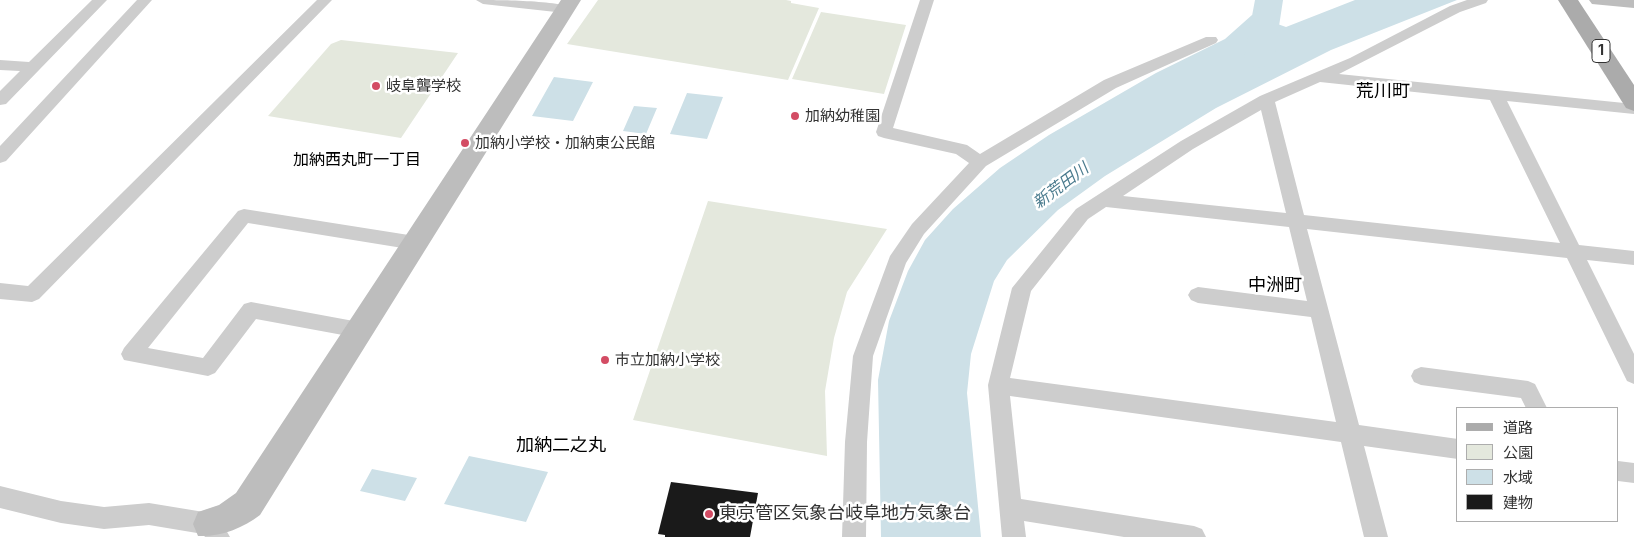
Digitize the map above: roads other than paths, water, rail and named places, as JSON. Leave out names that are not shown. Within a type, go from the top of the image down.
[{"type":"main road","name":"1","points":[[1568,0],[1634,103]]},
{"type":"street","points":[[0,100],[100,0]]},
{"type":"street","points":[[0,157],[144,0]]},
{"type":"street","points":[[0,291],[32,294],[325,0]]},
{"type":"street","points":[[0,497],[61,512],[95,517],[148,514],[214,531],[248,504],[568,5],[483,0]]},
{"type":"street","points":[[926,0],[884,132],[961,149],[980,162]]},
{"type":"street","points":[[1014,537],[998,385],[1022,288],[1082,214],[1188,145],[1266,100],[1355,61],[1455,9],[1480,0]]},
{"type":"street","points":[[1598,0],[1634,2]]},
{"type":"street","points":[[854,537],[856,442],[863,356],[897,261],[918,229],[980,162],[1110,84],[1211,40]]},
{"type":"street","points":[[0,65],[32,67]]},
{"type":"street","points":[[1318,77],[1634,109]]},
{"type":"street","points":[[1496,95],[1634,375]]},
{"type":"street","points":[[1266,100],[1376,537]]},
{"type":"street","points":[[1105,200],[1634,258]]},
{"type":"street","points":[[359,330],[251,310],[208,367],[131,354],[244,216],[415,243]]},
{"type":"street","points":[[1198,295],[1320,310]]},
{"type":"street","points":[[1421,376],[1528,390],[1536,407]]},
{"type":"street","points":[[998,385],[1456,449]]},
{"type":"street","points":[[1619,471],[1634,473]]},
{"type":"street","points":[[1011,508],[1194,537]]},
{"type":"water","name":"新荒田川","points":[[1355,0],[1457,0],[1331,50],[1216,108],[1105,176],[1058,210],[1007,260],[994,281],[971,354],[967,393],[981,537],[881,537],[878,380],[889,321],[908,271],[925,240],[953,209],[1000,168],[1049,135],[1156,73],[1225,39],[1252,15],[1286,27]]},
{"type":"water","points":[[554,77],[593,82],[573,121],[532,116]]},
{"type":"water","points":[[687,93],[723,97],[707,139],[670,134]]},
{"type":"water","points":[[634,106],[657,108],[646,134],[623,131]]},
{"type":"water","points":[[469,456],[548,472],[526,522],[444,504]]},
{"type":"water","points":[[372,469],[417,478],[405,501],[360,491]]},
{"type":"waterway","points":[[1259,59],[1269,0]]},
{"type":"place","name":"岐阜聾学校","points":[[376,86]]},
{"type":"place","name":"加納幼稚園","points":[[795,116]]},
{"type":"place","name":"加納小学校・加納東公民館","points":[[465,143]]},
{"type":"place","name":"市立加納小学校","points":[[605,360]]},
{"type":"place","name":"東京管区気象台岐阜地方気象台","points":[[709,514]]},
{"type":"district","name":"荒川町","points":[[1383,92]]},
{"type":"district","name":"加納西丸町一丁目","points":[[357,160]]},
{"type":"district","name":"中洲町","points":[[1275,286]]},
{"type":"district","name":"加納二之丸","points":[[561,446]]}]
